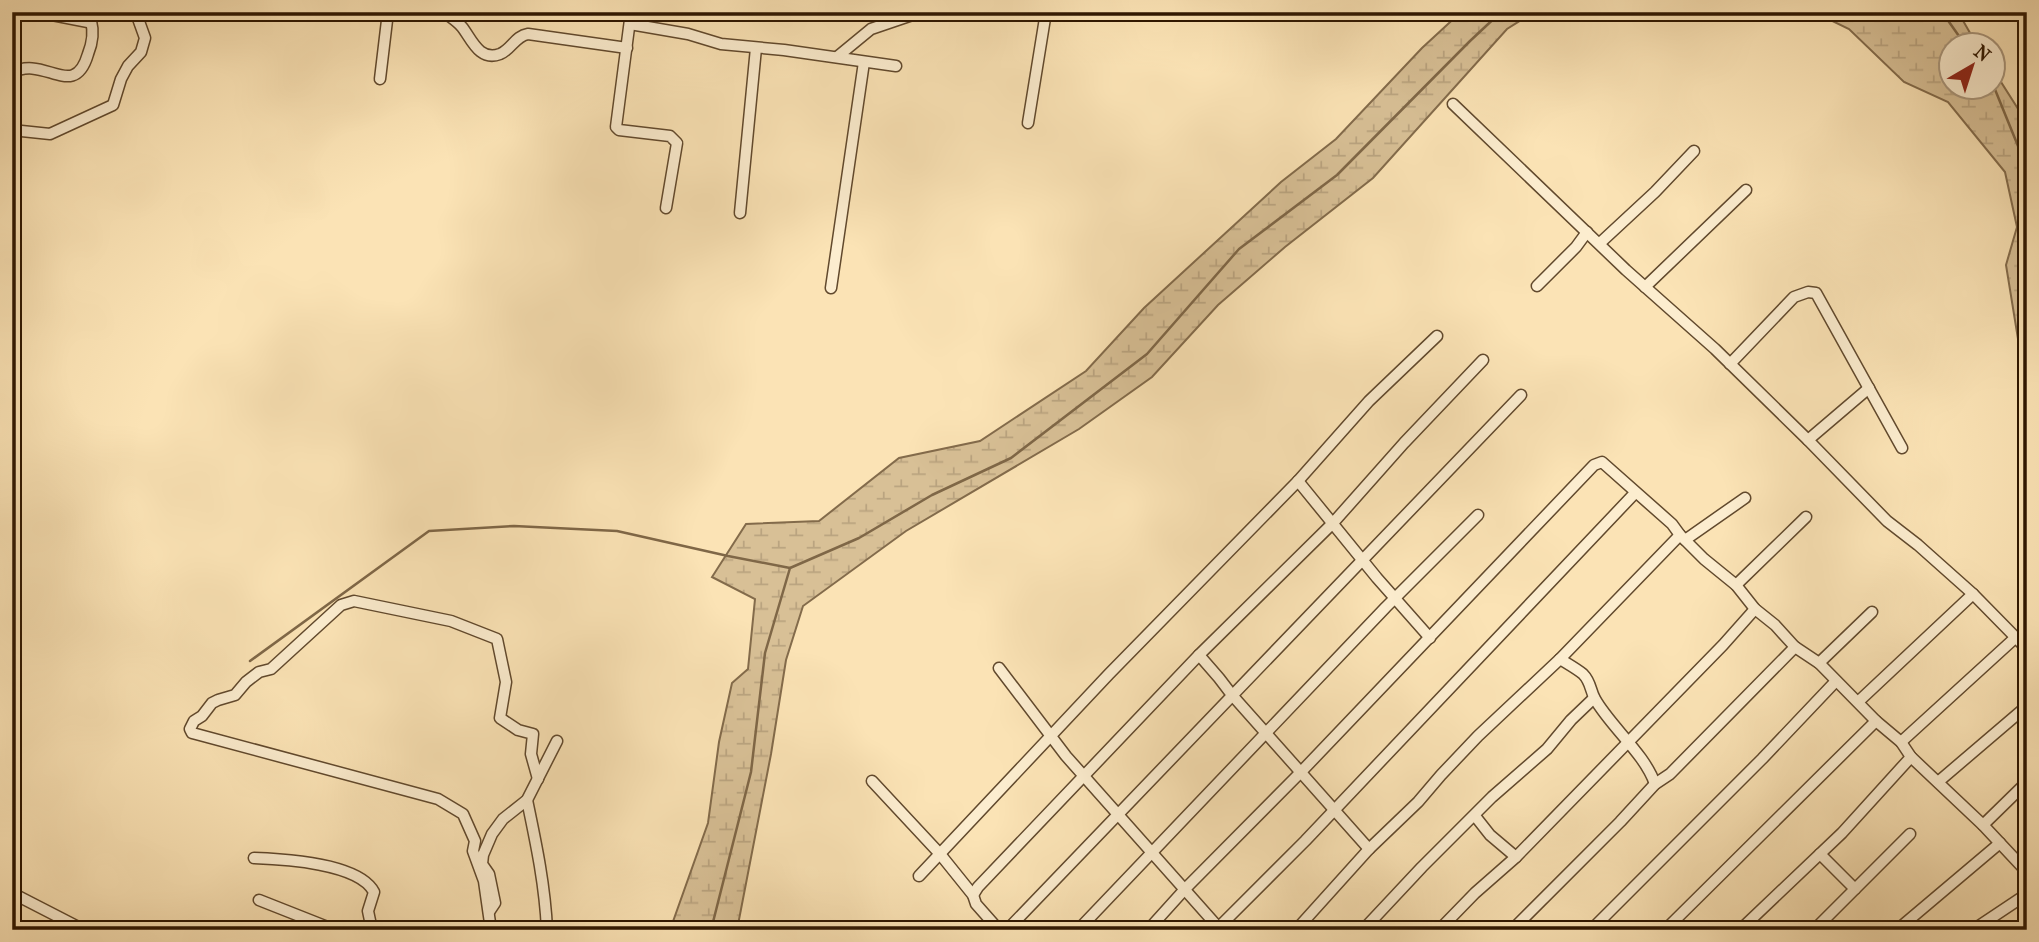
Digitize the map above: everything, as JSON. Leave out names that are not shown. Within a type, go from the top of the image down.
[{"type":"street","points":[[12,13],[47,15],[88,22],[100,12]]},
{"type":"street","points":[[130,12],[142,12]]},
{"type":"street","points":[[380,79],[388,12]]},
{"type":"street","points":[[404,12],[430,12]]},
{"type":"street","points":[[444,12],[460,25],[479,51],[491,55],[502,53],[522,35],[528,34],[627,48]]},
{"type":"street","points":[[631,12],[617,127],[620,130],[670,136],[675,139],[677,143],[666,208]]},
{"type":"street","points":[[836,57],[871,29],[921,12]]},
{"type":"street","points":[[1028,123],[1046,12]]},
{"type":"street","points":[[12,130],[50,134],[113,105],[121,79],[128,66],[141,52],[145,37],[136,13]]},
{"type":"street","points":[[12,73],[27,69],[44,70],[67,77],[76,75],[84,67],[89,53],[92,21]]},
{"type":"street","points":[[630,24],[688,34],[721,44],[896,66]]},
{"type":"street","points":[[740,213],[756,48]]},
{"type":"street","points":[[831,288],[864,62]]},
{"type":"street","points":[[1453,104],[1730,364],[1887,521],[1973,594],[2027,649]]},
{"type":"street","points":[[1600,243],[1656,192],[1694,151]]},
{"type":"street","points":[[1645,287],[1746,190]]},
{"type":"street","points":[[1537,286],[1576,247],[1587,232]]},
{"type":"street","points":[[1730,364],[1794,297],[1808,292],[1816,293],[1902,448]]},
{"type":"street","points":[[919,876],[1298,481],[1369,401],[1437,336]]},
{"type":"street","points":[[973,895],[1199,655],[1333,523],[1483,360]]},
{"type":"street","points":[[1808,440],[1869,388]]},
{"type":"street","points":[[1007,930],[1521,395]]},
{"type":"street","points":[[1148,930],[1594,465],[1602,462],[1672,524],[1704,559],[1736,585],[1755,609],[1775,625],[1795,647],[1819,663],[1900,742],[1911,757],[2025,866]]},
{"type":"street","points":[[1298,481],[1430,638]]},
{"type":"street","points":[[999,668],[1050,737],[1217,928],[1333,811],[1635,493]]},
{"type":"street","points":[[1296,930],[1369,849],[1418,802],[1478,736],[1683,538],[1745,498]]},
{"type":"street","points":[[1078,930],[1478,515]]},
{"type":"street","points":[[1736,585],[1806,517]]},
{"type":"street","points":[[1858,701],[1973,594]]},
{"type":"street","points":[[491,930],[484,881],[473,851],[475,841],[463,814],[438,799],[192,733],[190,729],[194,721],[211,705],[234,695],[246,682],[271,669],[341,605],[354,601],[373,603],[406,613],[451,621],[497,639],[506,682],[500,718],[518,730],[533,734],[531,754],[538,779]]},
{"type":"street","points":[[1439,930],[1516,857],[1755,609]]},
{"type":"street","points":[[1819,663],[1872,611]]},
{"type":"street","points":[[1900,742],[2015,638]]},
{"type":"street","points":[[1512,930],[1655,784],[1670,774],[1795,647]]},
{"type":"street","points":[[1199,655],[1369,849]]},
{"type":"street","points":[[1560,659],[1583,674],[1590,683],[1594,698],[1628,741],[1655,784]]},
{"type":"street","points":[[1591,930],[1836,681]]},
{"type":"street","points":[[1363,930],[1435,853],[1547,749],[1594,698]]},
{"type":"street","points":[[1938,782],[2027,706]]},
{"type":"street","points":[[1665,930],[1876,721]]},
{"type":"street","points":[[489,912],[495,904],[489,874],[482,864],[483,855],[499,823],[527,800],[557,741]]},
{"type":"street","points":[[1740,930],[1842,834],[1911,757]]},
{"type":"street","points":[[872,781],[940,854],[973,895],[976,904],[999,930]]},
{"type":"street","points":[[1983,825],[2027,782]]},
{"type":"street","points":[[527,800],[536,841],[547,930]]},
{"type":"street","points":[[1475,816],[1499,844],[1516,857]]},
{"type":"street","points":[[1814,930],[1910,834]]},
{"type":"street","points":[[1897,930],[2000,843]]},
{"type":"street","points":[[1820,855],[1855,888]]},
{"type":"street","points":[[254,858],[313,863],[365,880],[374,892],[368,911],[372,930]]},
{"type":"street","points":[[12,892],[84,930]]},
{"type":"street","points":[[1973,930],[2027,894]]},
{"type":"street","points":[[259,900],[335,930]]},
{"type":"green space","points":[[1461,12],[1534,12],[1507,29],[1373,178],[1285,247],[1218,305],[1152,377],[1079,429],[906,531],[803,606],[786,660],[737,930],[670,930],[708,823],[719,742],[732,683],[748,669],[755,599],[712,577],[746,524],[819,521],[899,458],[980,441],[1086,371],[1144,308],[1281,182],[1336,139],[1422,48]]},
{"type":"green space","points":[[1814,12],[1958,12],[1970,32],[1938,32],[1938,97],[1904,82],[1849,29]]},
{"type":"green space","points":[[2008,93],[2027,123],[2027,417],[2023,414],[2019,345],[2006,265],[2017,227],[2005,172],[1948,102],[2008,102]]},
{"type":"waterway","points":[[711,930],[751,772],[765,653],[790,568],[859,538],[932,495],[1011,458],[1147,354],[1239,249],[1337,175],[1501,12]]},
{"type":"waterway","points":[[1942,12],[1956,32]]},
{"type":"waterway","points":[[2000,102],[2018,146],[2027,154]]},
{"type":"waterway","points":[[2027,235],[2021,288],[2024,352],[2027,355]]},
{"type":"waterway","points":[[250,661],[429,531],[514,526],[617,531],[790,568]]}]
